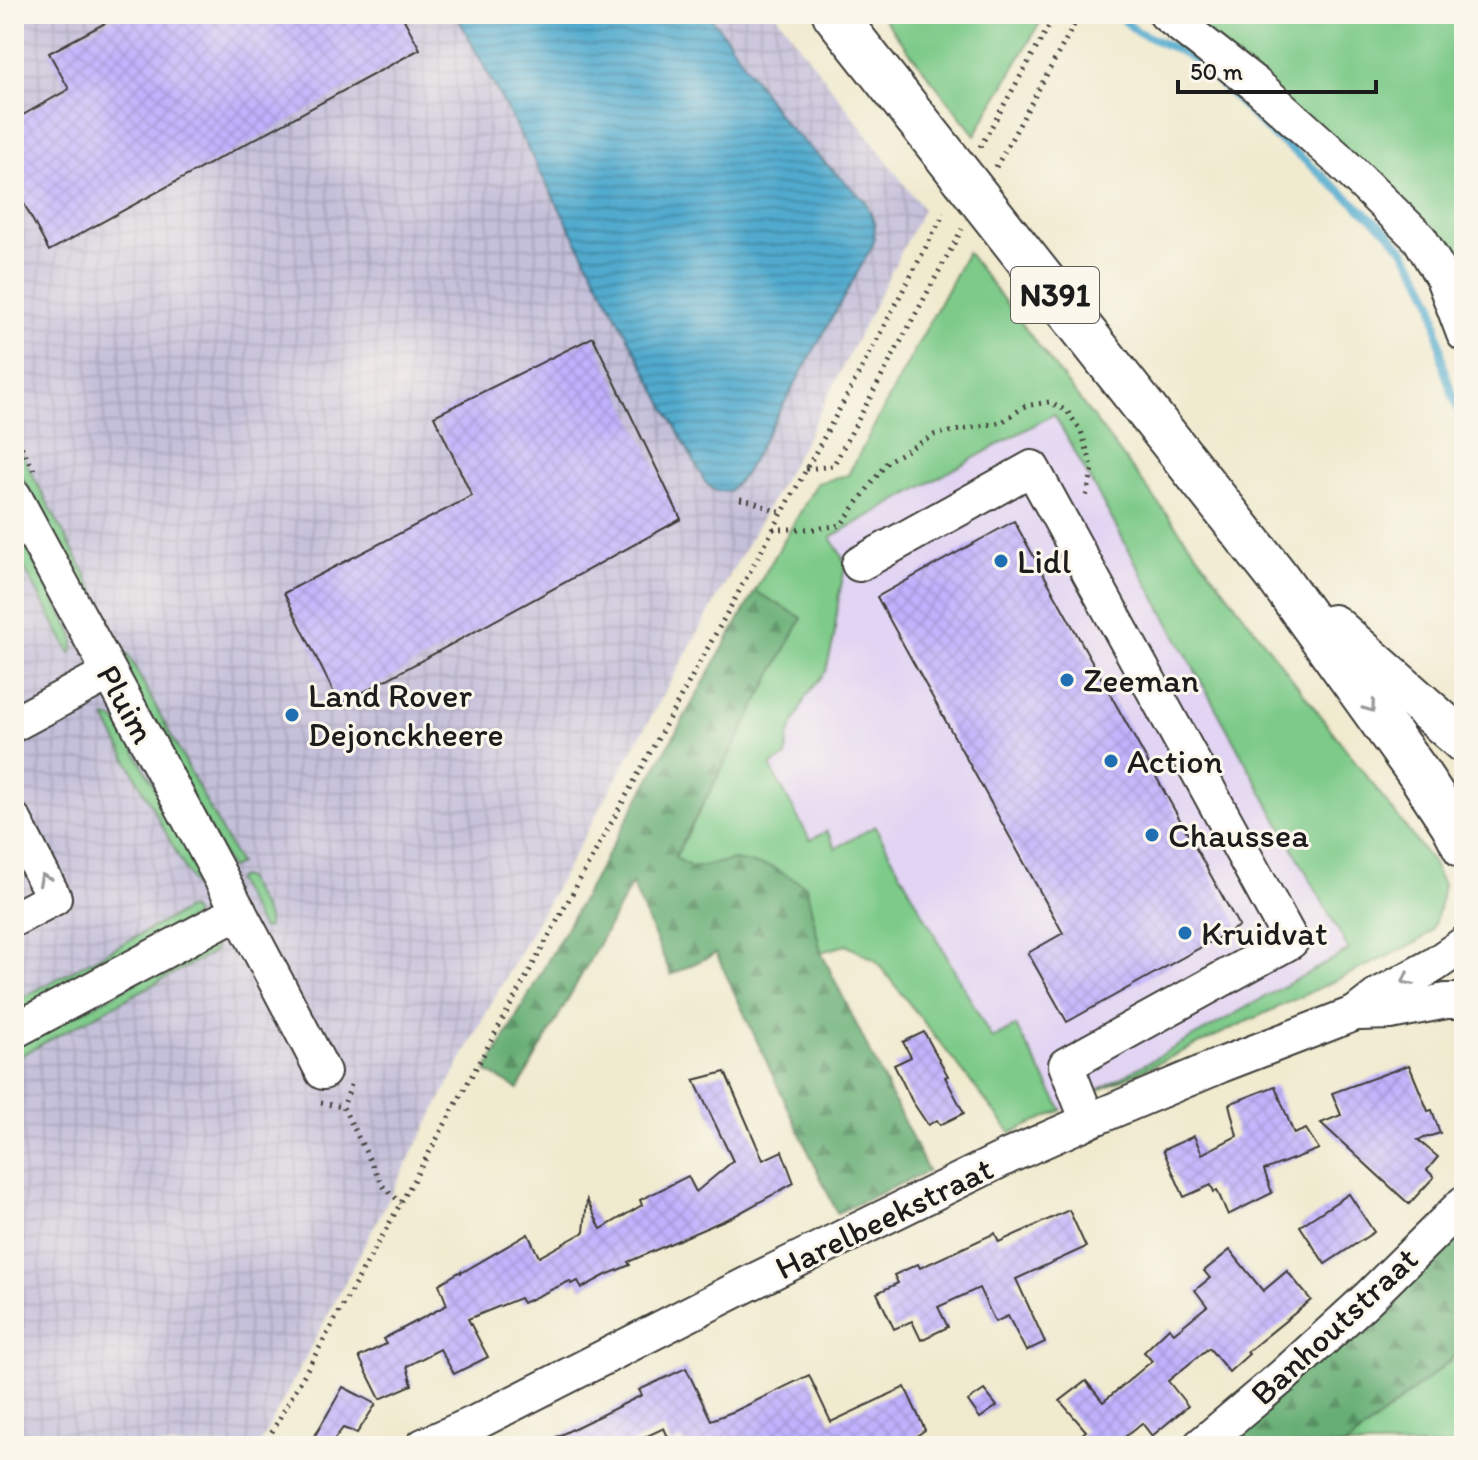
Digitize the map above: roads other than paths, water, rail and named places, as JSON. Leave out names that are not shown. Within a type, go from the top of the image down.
[{"type":"main road","name":"N391","points":[[834,14],[962,205],[1276,575],[1419,774],[1464,847]]},
{"type":"main road","name":"N391","points":[[1276,575],[1464,742]]},
{"type":"street","points":[[1166,14],[1255,84],[1420,239],[1443,278],[1464,334]]},
{"type":"street","points":[[859,564],[1032,468],[1291,941],[1066,1065],[1088,1121]]},
{"type":"street","name":"Pluim","points":[[14,496],[323,1072]]},
{"type":"street","points":[[14,724],[109,673]]},
{"type":"street","points":[[14,820],[54,898],[14,919]]},
{"type":"street","points":[[14,1031],[239,911]]},
{"type":"street","name":"Harelbeekstraat","points":[[423,1446],[477,1422],[1009,1156],[1221,1065],[1356,1013],[1379,995],[1434,965],[1464,944]]},
{"type":"street","name":"Harelbeekstraat","points":[[1356,1013],[1390,1012],[1446,1001],[1464,1001]]},
{"type":"street","name":"Banhoutstraat","points":[[1200,1446],[1304,1357],[1464,1203]]},
{"type":"water","points":[[456,14],[708,14],[784,123],[866,202],[875,225],[873,245],[744,475],[729,491],[715,491],[705,482]]},
{"type":"waterway","points":[[1117,14],[1136,31],[1186,54],[1201,65],[1272,135],[1388,232],[1403,249],[1433,303],[1444,370],[1464,427]]},
{"type":"place","name":"Lidl","points":[[1001,561]]},
{"type":"place","name":"Zeeman","points":[[1067,680]]},
{"type":"place","name":"Land Rover Dejonckheere","points":[[292,715]]},
{"type":"place","name":"Action","points":[[1111,761]]},
{"type":"place","name":"Chaussea","points":[[1152,835]]},
{"type":"place","name":"Kruidvat","points":[[1185,933]]}]
